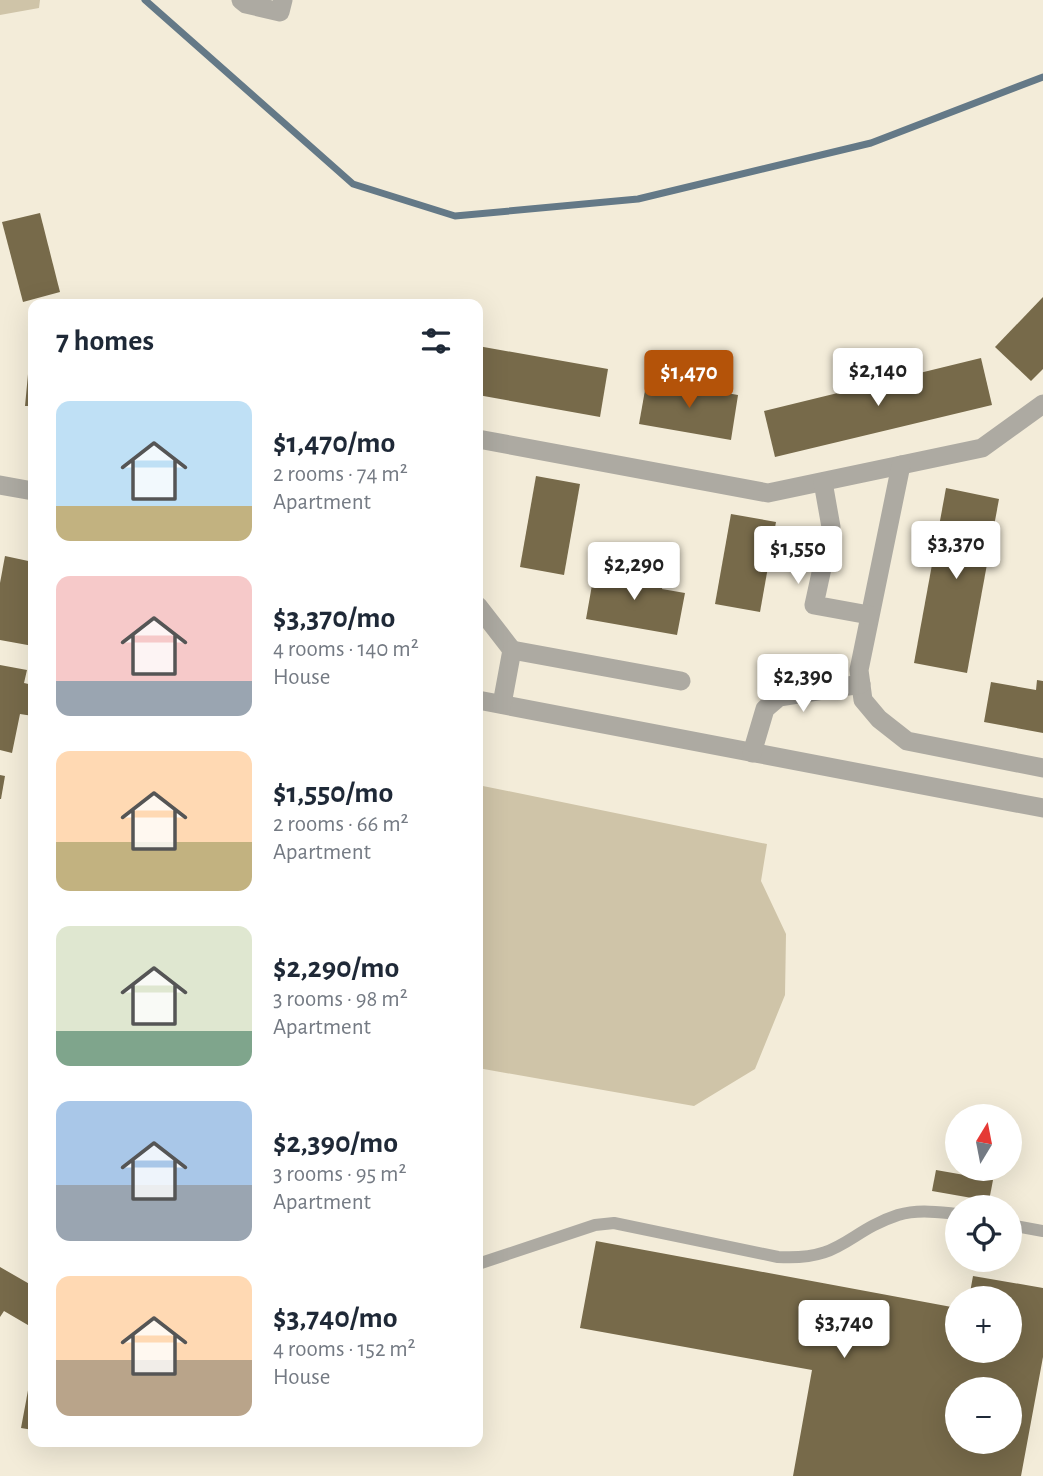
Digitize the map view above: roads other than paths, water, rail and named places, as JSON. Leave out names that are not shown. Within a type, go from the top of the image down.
[{"type":"street","points":[[241,0],[246,4],[280,12],[283,0]]},
{"type":"street","points":[[483,440],[768,493],[982,448],[1043,404]]},
{"type":"street","points":[[901,465],[859,670],[863,700],[879,719],[907,741],[1043,768]]},
{"type":"street","points":[[823,482],[831,527],[814,605],[869,615]]},
{"type":"street","points":[[0,485],[28,490]]},
{"type":"street","points":[[483,612],[512,650],[681,681]]},
{"type":"street","points":[[502,704],[512,650]]},
{"type":"street","points":[[752,753],[765,709],[779,698],[861,684]]},
{"type":"street","points":[[483,701],[1043,808]]},
{"type":"lane","points":[[483,1262],[582,1229],[614,1223],[778,1257],[803,1258],[823,1255],[898,1215],[922,1211],[945,1213]]},
{"type":"lane","points":[[1022,1227],[1043,1231]]},
{"type":"waterway","points":[[145,0],[353,184],[455,216],[638,199],[871,143],[1043,77]]}]
